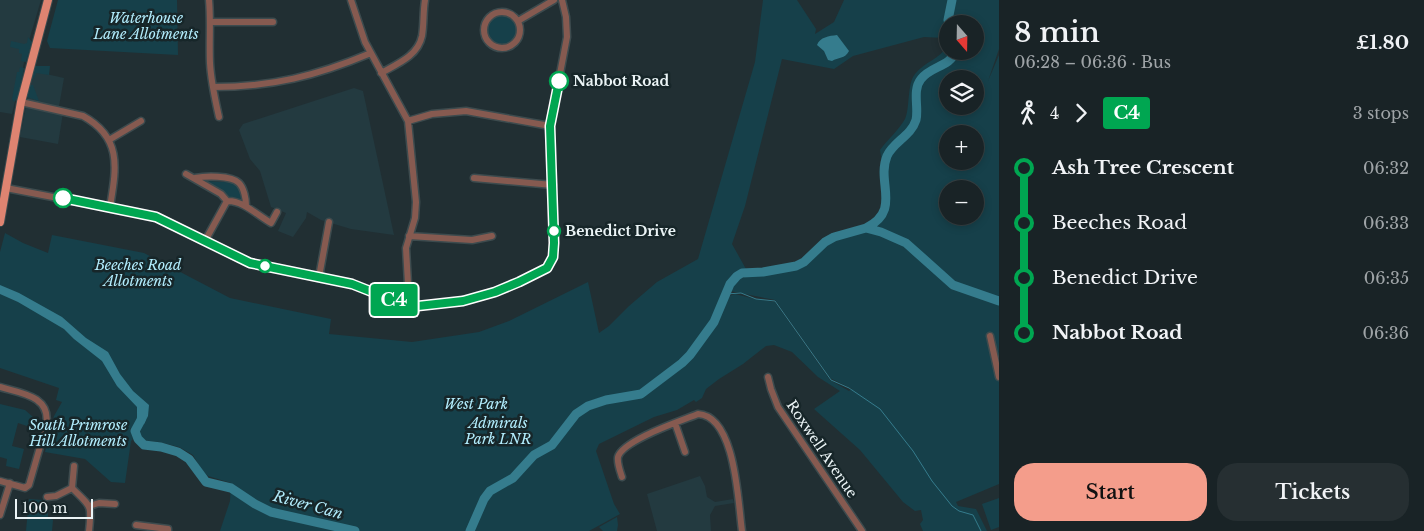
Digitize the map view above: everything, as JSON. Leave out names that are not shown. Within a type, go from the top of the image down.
[{"type":"main road","points":[[0,222],[21,102],[48,0]]},
{"type":"street","points":[[208,0],[211,22],[210,62],[212,87],[219,117]]},
{"type":"street","points":[[351,0],[356,19],[371,53],[408,121],[416,202],[406,248],[408,284],[404,303]]},
{"type":"street","points":[[382,73],[408,58],[418,47],[421,38],[425,0]]},
{"type":"street","points":[[518,21],[554,0]]},
{"type":"street","points":[[6,188],[156,217],[250,263],[360,286],[404,303],[418,306],[463,301],[509,287],[547,268],[553,257],[550,126],[566,37],[566,17],[562,0]]},
{"type":"street","points":[[504,12],[509,13],[518,21],[520,26],[518,38],[510,46],[498,47],[488,40],[484,30],[488,19],[492,15],[504,12]]},
{"type":"street","points":[[211,22],[273,22]]},
{"type":"street","points":[[212,87],[254,86],[294,80],[336,67],[371,53]]},
{"type":"street","points":[[21,102],[83,116],[99,127],[109,140],[115,155],[116,169],[110,207]]},
{"type":"street","points":[[408,121],[432,114],[466,111],[550,126]]},
{"type":"street","points":[[109,140],[141,121]]},
{"type":"street","points":[[186,174],[222,194],[227,201]]},
{"type":"street","points":[[195,178],[204,176],[234,180],[242,187],[246,205]]},
{"type":"street","points":[[474,178],[552,186]]},
{"type":"street","points":[[205,240],[227,201]]},
{"type":"street","points":[[227,201],[246,205],[256,215],[271,223],[277,212]]},
{"type":"street","points":[[319,277],[328,222]]},
{"type":"street","points":[[409,236],[472,240],[492,236]]},
{"type":"street","points":[[990,336],[999,377]]},
{"type":"street","name":"Roxwell Avenue","points":[[768,377],[770,389],[778,407],[862,531]]},
{"type":"street","points":[[0,387],[32,397],[44,406],[47,413],[46,426],[29,485],[25,488],[0,480]]},
{"type":"street","points":[[622,477],[618,458],[622,450],[653,432],[698,414],[703,415],[717,424],[733,459],[742,531]]},
{"type":"street","points":[[675,423],[685,452]]},
{"type":"street","points":[[74,466],[72,488],[89,506],[89,531]]},
{"type":"street","points":[[0,515],[10,483]]},
{"type":"street","points":[[47,497],[56,496],[72,488]]},
{"type":"street","points":[[89,506],[100,503],[115,504]]},
{"type":"street","points":[[136,525],[168,529],[168,531]]},
{"type":"shaded area","points":[[0,0],[41,0],[30,37],[12,114],[0,112]]},
{"type":"shaded area","points":[[837,35],[849,51],[843,57],[832,61],[828,60],[824,51],[817,45],[818,42],[828,36]]},
{"type":"shaded area","points":[[33,71],[64,78],[58,112],[63,113],[58,144],[20,137]]},
{"type":"shaded area","points":[[354,88],[363,91],[394,235],[351,229],[321,220],[307,212],[306,218],[293,237],[278,231],[286,213],[271,207],[260,171],[250,159],[239,130],[243,124]]},
{"type":"shaded area","points":[[0,285],[19,293],[62,317],[86,338],[108,352],[120,374],[133,391],[149,405],[148,416],[144,424],[137,419],[137,407],[117,386],[102,361],[64,329],[18,302],[0,294]]},
{"type":"shaded area","points":[[700,476],[705,486],[707,497],[715,502],[733,499],[734,503],[715,506],[710,515],[711,531],[657,531],[647,494]]},
{"type":"green space","name":"Waterhouse Lane Allotments","points":[[58,0],[177,0],[178,55],[50,48],[47,41]]},
{"type":"green space","points":[[763,0],[797,0],[816,29],[815,34],[834,22],[844,0],[999,0],[999,49],[988,81],[999,55],[999,484],[956,502],[958,506],[976,509],[987,531],[923,531],[920,524],[923,520],[921,510],[915,511],[903,502],[860,450],[814,409],[840,391],[818,377],[792,352],[774,345],[766,346],[743,364],[719,379],[706,389],[702,398],[696,402],[694,400],[677,410],[654,417],[599,444],[596,451],[614,504],[620,514],[589,531],[220,531],[230,501],[231,483],[208,476],[202,471],[193,455],[179,447],[145,441],[130,428],[133,439],[131,441],[125,483],[111,482],[85,459],[45,452],[54,416],[62,402],[56,400],[59,388],[0,368],[0,252],[5,233],[48,253],[52,235],[144,253],[230,298],[331,319],[329,334],[412,342],[479,332],[509,321],[588,282],[599,333],[657,282],[698,259],[755,62]],"holes":[[[939,15],[984,15],[984,60],[939,60],[939,55],[923,66],[912,78],[905,119],[880,150],[885,201],[878,215],[866,225],[825,239],[792,264],[775,268],[746,269],[732,244],[745,206],[782,59],[834,69],[853,56],[924,37],[939,38]],[[741,270],[746,270],[747,276],[737,280],[730,291],[775,300],[830,378],[852,389],[849,391],[830,380],[775,302],[735,294],[729,296],[724,294],[734,274]]]},
{"type":"green space","points":[[502,15],[513,19],[517,30],[513,41],[502,45],[491,41],[487,30],[491,19]]},
{"type":"green space","points":[[28,37],[32,42],[26,62],[21,61],[22,54],[19,53],[19,49],[10,47],[11,41],[27,43]]},
{"type":"green space","points":[[34,66],[50,66],[49,75],[36,73],[34,79],[32,75]]},
{"type":"green space","points":[[20,67],[24,68],[18,98],[14,102],[12,99],[17,72],[19,72]]},
{"type":"green space","points":[[29,85],[33,85],[39,101],[27,97]]},
{"type":"green space","points":[[205,179],[207,181],[226,182],[228,180],[238,185],[243,202],[228,198],[203,181]]},
{"type":"green space","points":[[0,404],[25,410],[33,417],[30,427],[18,423],[12,446],[24,449],[19,469],[6,466],[7,459],[0,457]]},
{"type":"green space","points":[[999,498],[999,527],[991,530],[982,504]]},
{"type":"green space","points":[[29,499],[43,500],[43,507],[48,509],[48,518],[53,520],[52,531],[26,531]]},
{"type":"green space","points":[[617,517],[617,531],[603,531],[599,527]]},
{"type":"waterway","points":[[949,15],[952,0]]},
{"type":"waterway","points":[[866,228],[877,221],[883,213],[886,204],[884,166],[890,151],[914,126],[917,110],[916,94],[918,83],[930,71],[949,60]]},
{"type":"waterway","name":"River Can","points":[[470,531],[484,499],[490,491],[513,478],[534,455],[552,445],[576,414],[588,406],[606,400],[641,394],[682,363],[714,322],[730,284],[742,273],[763,272],[796,266],[804,262],[825,242],[834,237],[866,228],[881,232],[906,243],[953,285],[999,301]]},
{"type":"waterway","points":[[726,294],[741,293],[756,299],[775,301],[831,380],[849,388],[880,409],[952,506],[959,511],[973,515],[981,531]]},
{"type":"waterway","name":"River Can","points":[[143,411],[135,431],[138,439],[144,445],[178,452],[189,459],[206,482],[231,488],[271,512],[355,531]]},
{"type":"bus line","name":"C4","points":[[63,198],[149,214],[171,223],[250,263],[342,281],[360,286],[395,301],[418,306],[463,301],[509,287],[538,273],[547,268],[553,257],[550,126],[559,81]]},
{"type":"place","name":"Nabbot Road","points":[[559,81]]},
{"type":"place","name":"Benedict Drive","points":[[554,231]]},
{"type":"park label","name":"Beeches Road Allotments","points":[[138,274]]},
{"type":"park label","name":"West Park","points":[[476,404]]},
{"type":"park label","name":"Admirals Park LNR","points":[[498,432]]},
{"type":"park label","name":"South Primrose Hill Allotments","points":[[78,434]]}]
